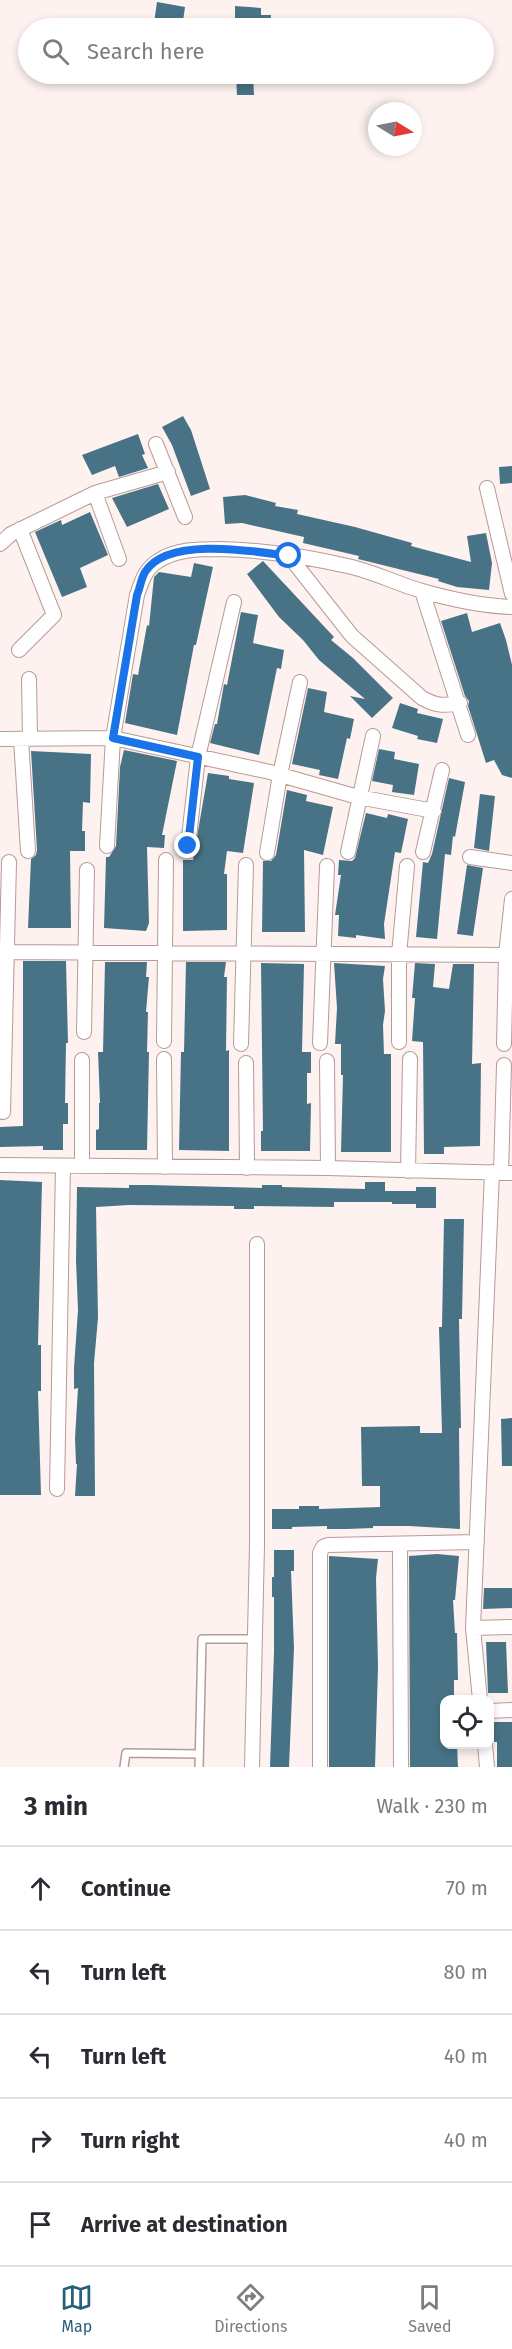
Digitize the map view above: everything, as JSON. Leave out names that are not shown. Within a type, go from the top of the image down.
[{"type":"street","points":[[156,444],[185,517]]},
{"type":"street","points":[[0,544],[20,529],[95,493],[168,472]]},
{"type":"street","points":[[487,488],[512,594]]},
{"type":"street","points":[[95,493],[119,559]]},
{"type":"street","points":[[19,650],[54,615],[20,529]]},
{"type":"street","points":[[107,846],[113,738],[137,595],[145,572],[171,553],[202,549],[244,550],[289,556],[354,568],[422,591],[496,606],[512,607]]},
{"type":"street","points":[[289,556],[352,636],[422,698],[433,704],[444,706],[459,703]]},
{"type":"street","points":[[422,591],[468,735]]},
{"type":"street","points":[[188,846],[198,757],[234,602]]},
{"type":"street","points":[[28,851],[26,739],[29,679]]},
{"type":"street","points":[[267,853],[280,775],[300,682]]},
{"type":"street","points":[[348,852],[358,797],[373,736]]},
{"type":"street","points":[[0,739],[113,738],[280,775],[358,797],[434,811]]},
{"type":"street","points":[[423,852],[442,770]]},
{"type":"street","points":[[470,857],[512,863]]},
{"type":"street","points":[[164,1041],[166,860]]},
{"type":"street","points":[[3,1112],[3,952],[9,862]]},
{"type":"street","points":[[241,1044],[246,865]]},
{"type":"street","points":[[320,1043],[327,866]]},
{"type":"street","points":[[399,1042],[399,954],[407,866]]},
{"type":"street","points":[[84,1032],[87,870]]},
{"type":"street","points":[[504,1044],[512,899]]},
{"type":"street","points":[[3,952],[509,955]]},
{"type":"street","points":[[164,1059],[165,1167]]},
{"type":"street","points":[[408,1171],[410,1059]]},
{"type":"street","points":[[82,1060],[82,1166]]},
{"type":"street","points":[[327,1062],[328,1168]]},
{"type":"street","points":[[246,1063],[247,1168]]},
{"type":"street","points":[[480,1695],[474,1628],[477,1542],[502,1173],[504,1065]]},
{"type":"street","points":[[0,1165],[328,1168],[502,1173]]},
{"type":"street","points":[[57,1489],[63,1166]]},
{"type":"street","points":[[252,1767],[257,1545],[257,1244]]},
{"type":"street","points":[[320,1767],[320,1553],[323,1547],[328,1545],[477,1542]]},
{"type":"street","points":[[400,1545],[401,1767]]},
{"type":"street","points":[[474,1628],[512,1627]]},
{"type":"street","points":[[494,1711],[512,1710]]},
{"type":"street","points":[[485,1749],[487,1767]]},
{"type":"lane","points":[[199,1767],[202,1640],[255,1639]]},
{"type":"lane","points":[[124,1767],[126,1753],[199,1754]]},
{"type":"building","points":[[157,2],[185,7],[183,18],[155,18]]},
{"type":"building","points":[[235,6],[261,8],[261,15],[271,15],[271,18],[235,18]]},
{"type":"building","points":[[236,84],[253,84],[254,95],[237,95]]},
{"type":"building","points":[[183,416],[191,430],[210,489],[191,496],[172,445],[162,427]]},
{"type":"building","points":[[138,434],[145,454],[142,455],[148,468],[119,477],[115,466],[92,475],[82,455]]},
{"type":"building","points":[[512,466],[512,483],[500,484],[499,467]]},
{"type":"building","points":[[158,484],[169,509],[127,527],[112,498]]},
{"type":"building","points":[[245,495],[276,503],[275,506],[298,510],[297,514],[355,527],[412,543],[411,546],[471,562],[467,536],[486,533],[492,563],[489,590],[457,587],[438,581],[439,579],[358,559],[359,556],[303,543],[304,537],[242,523],[225,524],[223,497]]},
{"type":"building","points":[[90,512],[108,555],[80,568],[87,587],[62,597],[35,532],[61,520],[62,525]]},
{"type":"building","points":[[263,561],[334,637],[331,640],[353,658],[393,698],[372,718],[350,696],[365,699],[319,660],[303,640],[279,617],[247,574]]},
{"type":"building","points":[[194,563],[213,567],[196,645],[194,645],[177,735],[125,723],[133,674],[138,675],[147,625],[149,626],[154,577],[159,572],[191,577]]},
{"type":"building","points":[[241,612],[258,615],[253,643],[284,650],[281,669],[277,668],[259,755],[210,743],[215,724],[217,724],[224,684],[227,685]]},
{"type":"building","points":[[467,613],[472,632],[500,623],[506,640],[512,665],[512,778],[502,775],[494,760],[486,763],[468,706],[469,701],[465,696],[441,621]]},
{"type":"building","points":[[308,688],[327,692],[324,712],[354,719],[350,739],[347,738],[338,779],[319,775],[320,770],[292,764]]},
{"type":"building","points":[[400,703],[418,709],[417,713],[443,719],[437,743],[417,739],[418,736],[392,728]]},
{"type":"building","points":[[379,749],[395,752],[394,759],[419,764],[414,795],[392,792],[393,785],[372,781]]},
{"type":"building","points":[[124,750],[177,761],[162,835],[165,835],[164,848],[147,847],[149,923],[146,931],[104,928],[106,857],[109,857],[116,846],[120,767]]},
{"type":"building","points":[[31,751],[91,754],[90,803],[83,802],[82,831],[85,831],[85,851],[70,851],[71,928],[28,928],[31,859],[36,855],[37,850]]},
{"type":"building","points":[[208,773],[254,783],[243,853],[227,851],[224,874],[227,874],[227,930],[183,931],[183,860],[193,860]]},
{"type":"building","points":[[449,778],[465,782],[451,855],[445,854],[437,939],[416,937],[423,862],[428,863],[432,854]]},
{"type":"building","points":[[287,790],[307,795],[306,801],[333,807],[323,855],[304,850],[305,932],[262,932],[263,861],[271,861],[276,855]]},
{"type":"building","points":[[480,794],[495,796],[489,851],[474,848]]},
{"type":"building","points":[[366,813],[387,818],[388,814],[408,819],[401,853],[395,852],[384,924],[385,939],[356,935],[356,938],[338,936],[339,915],[335,915],[341,875],[338,875],[339,860],[352,861],[355,858]]},
{"type":"building","points":[[467,865],[483,868],[473,936],[457,934]]},
{"type":"building","points":[[23,961],[66,961],[68,1043],[66,1043],[65,1103],[68,1103],[68,1124],[63,1124],[63,1150],[43,1150],[43,1146],[0,1147],[0,1127],[23,1126]]},
{"type":"building","points":[[105,962],[147,962],[146,977],[149,977],[146,1012],[148,1012],[147,1052],[149,1052],[147,1150],[96,1150],[100,1103],[98,1052],[103,1052]]},
{"type":"building","points":[[186,962],[226,962],[224,977],[227,977],[226,1051],[229,1050],[229,1151],[179,1150]]},
{"type":"building","points":[[261,963],[304,964],[302,1052],[311,1052],[311,1073],[307,1073],[307,1104],[311,1103],[310,1151],[261,1151],[261,1131],[263,1131]]},
{"type":"building","points":[[334,963],[385,966],[383,1025],[384,1054],[391,1054],[391,1152],[341,1152],[343,1075],[341,1075],[341,1044],[335,1044],[337,1008]]},
{"type":"building","points":[[415,963],[435,964],[433,987],[449,989],[453,964],[474,964],[472,1064],[481,1063],[480,1146],[444,1147],[444,1154],[424,1154],[423,1042],[412,1041]]},
{"type":"building","points":[[0,1180],[42,1182],[38,1345],[41,1345],[41,1391],[38,1391],[41,1495],[0,1495]]},
{"type":"building","points":[[365,1182],[385,1182],[385,1191],[416,1191],[416,1187],[436,1187],[436,1208],[416,1208],[416,1204],[392,1204],[392,1202],[334,1202],[334,1207],[254,1206],[254,1209],[234,1209],[234,1206],[96,1207],[98,1318],[94,1363],[95,1496],[75,1496],[78,1388],[74,1389],[78,1310],[77,1187],[129,1188],[129,1185],[149,1185],[262,1188],[262,1185],[282,1185],[282,1187],[365,1189]]},
{"type":"building","points":[[444,1219],[464,1219],[462,1319],[459,1319],[460,1529],[373,1526],[373,1528],[327,1529],[327,1526],[272,1529],[272,1509],[299,1509],[299,1506],[319,1506],[319,1509],[380,1507],[380,1486],[362,1486],[361,1427],[420,1426],[420,1433],[442,1433],[439,1327],[442,1327]]},
{"type":"building","points":[[512,1418],[512,1466],[502,1466],[501,1419]]},
{"type":"building","points":[[274,1550],[294,1550],[294,1571],[291,1571],[294,1648],[289,1767],[270,1767],[274,1652],[272,1577],[274,1577]]},
{"type":"building","points":[[437,1554],[459,1556],[455,1600],[453,1600],[455,1633],[457,1633],[458,1680],[454,1680],[454,1695],[440,1695],[440,1749],[457,1749],[458,1767],[410,1767],[409,1556]]},
{"type":"building","points":[[329,1556],[378,1559],[375,1767],[329,1767]]},
{"type":"building","points":[[484,1588],[512,1588],[512,1608],[483,1609]]},
{"type":"building","points":[[486,1642],[506,1642],[508,1693],[488,1693]]},
{"type":"building","points":[[494,1722],[512,1722],[512,1767],[497,1767],[497,1742],[494,1742]]},
{"type":"route","points":[[188,846],[198,757],[113,738],[137,595],[145,572],[171,553],[202,549],[244,550],[289,556]]}]
